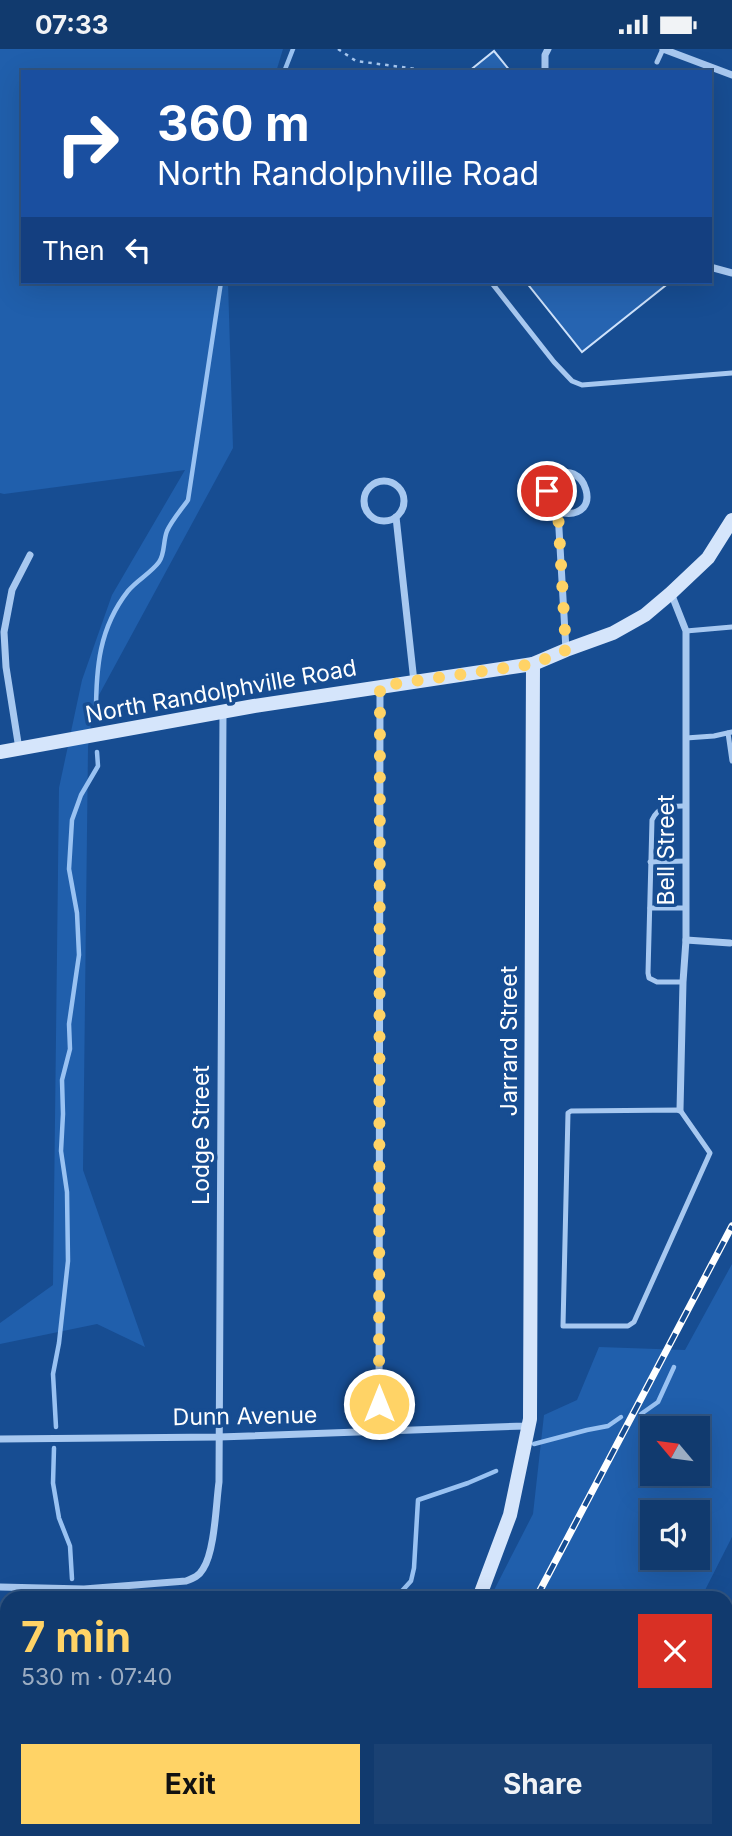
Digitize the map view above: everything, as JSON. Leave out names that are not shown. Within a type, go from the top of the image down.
[{"type":"street","points":[[545,70],[545,55],[548,49]]},
{"type":"street","points":[[663,49],[732,75]]},
{"type":"street","points":[[712,268],[732,273]]},
{"type":"street","points":[[565,473],[578,476],[587,490],[586,502],[575,513],[568,515],[558,512],[548,502],[549,484],[558,475],[565,473]]},
{"type":"street","points":[[396,517],[378,521],[366,510],[365,493],[377,482],[394,484],[404,497],[404,505],[396,517],[414,682]]},
{"type":"street","points":[[558,512],[566,650]]},
{"type":"street","name":"North Randolphville Road","points":[[0,752],[380,686],[533,664],[614,633],[645,615],[708,558],[732,520]]},
{"type":"street","points":[[19,750],[6,667],[4,632],[12,590],[30,555]]},
{"type":"street","name":"Bell Street","points":[[671,593],[686,631],[686,908],[680,1110]]},
{"type":"street","name":"Jarrard Street","points":[[483,1591],[510,1515],[530,1419],[533,664]]},
{"type":"street","points":[[379,1432],[380,686]]},
{"type":"street","name":"Lodge Street","points":[[0,1587],[83,1589],[186,1581],[196,1577],[205,1567],[208,1556],[219,1482],[223,712]]},
{"type":"street","points":[[685,940],[730,943]]},
{"type":"street","name":"Dunn Avenue","points":[[0,1439],[379,1432],[524,1426],[530,1419]]},
{"type":"lane","points":[[657,62],[663,49]]},
{"type":"lane","points":[[493,284],[572,381],[582,384],[732,373]]},
{"type":"lane","points":[[686,631],[732,627]]},
{"type":"lane","points":[[686,738],[730,732],[732,761]]},
{"type":"lane","points":[[683,982],[657,982],[649,978],[648,973],[652,820],[662,808],[686,806]]},
{"type":"lane","points":[[650,862],[686,861]]},
{"type":"lane","points":[[650,908],[686,908]]},
{"type":"lane","points":[[680,1110],[710,1153],[634,1322],[628,1326],[563,1326],[568,1114],[570,1111],[680,1110]]},
{"type":"path","points":[[338,49],[356,61],[424,70]]},
{"type":"shaded area","points":[[0,49],[283,49],[277,70],[21,70],[21,284],[228,284],[233,448],[93,706],[88,747],[83,1170],[145,1347],[97,1324],[0,1344],[0,1323],[53,1285],[59,788],[82,680],[112,595],[185,470],[0,493]]},
{"type":"shaded area","points":[[732,1264],[732,1537],[705,1591],[494,1591],[533,1514],[544,1415],[577,1400],[599,1347],[685,1350]]},
{"type":"building","points":[[494,51],[509,70],[470,70]]},
{"type":"building","points":[[528,284],[667,284],[582,352]]},
{"type":"waterway","points":[[285,70],[293,49]]},
{"type":"waterway","points":[[96,713],[98,664],[111,619],[128,591],[159,562],[167,531],[188,500],[221,284]]},
{"type":"waterway","points":[[56,1427],[53,1374],[68,1261],[67,1192],[61,1151],[62,1080],[70,1049],[69,1024],[79,955],[77,913],[69,869],[72,820],[81,795],[98,766],[97,752]]},
{"type":"waterway","points":[[641,1414],[658,1402],[674,1367]]},
{"type":"waterway","points":[[534,1444],[608,1426],[621,1417]]},
{"type":"waterway","points":[[54,1448],[53,1483],[59,1518],[70,1546],[72,1579]]},
{"type":"waterway","points":[[402,1591],[411,1581],[414,1568],[418,1500],[496,1471]]},
{"type":"railway","points":[[540,1591],[732,1226]]},
{"type":"route","points":[[379,1404],[380,686],[533,664],[566,650],[558,512],[548,502],[547,491]]}]
